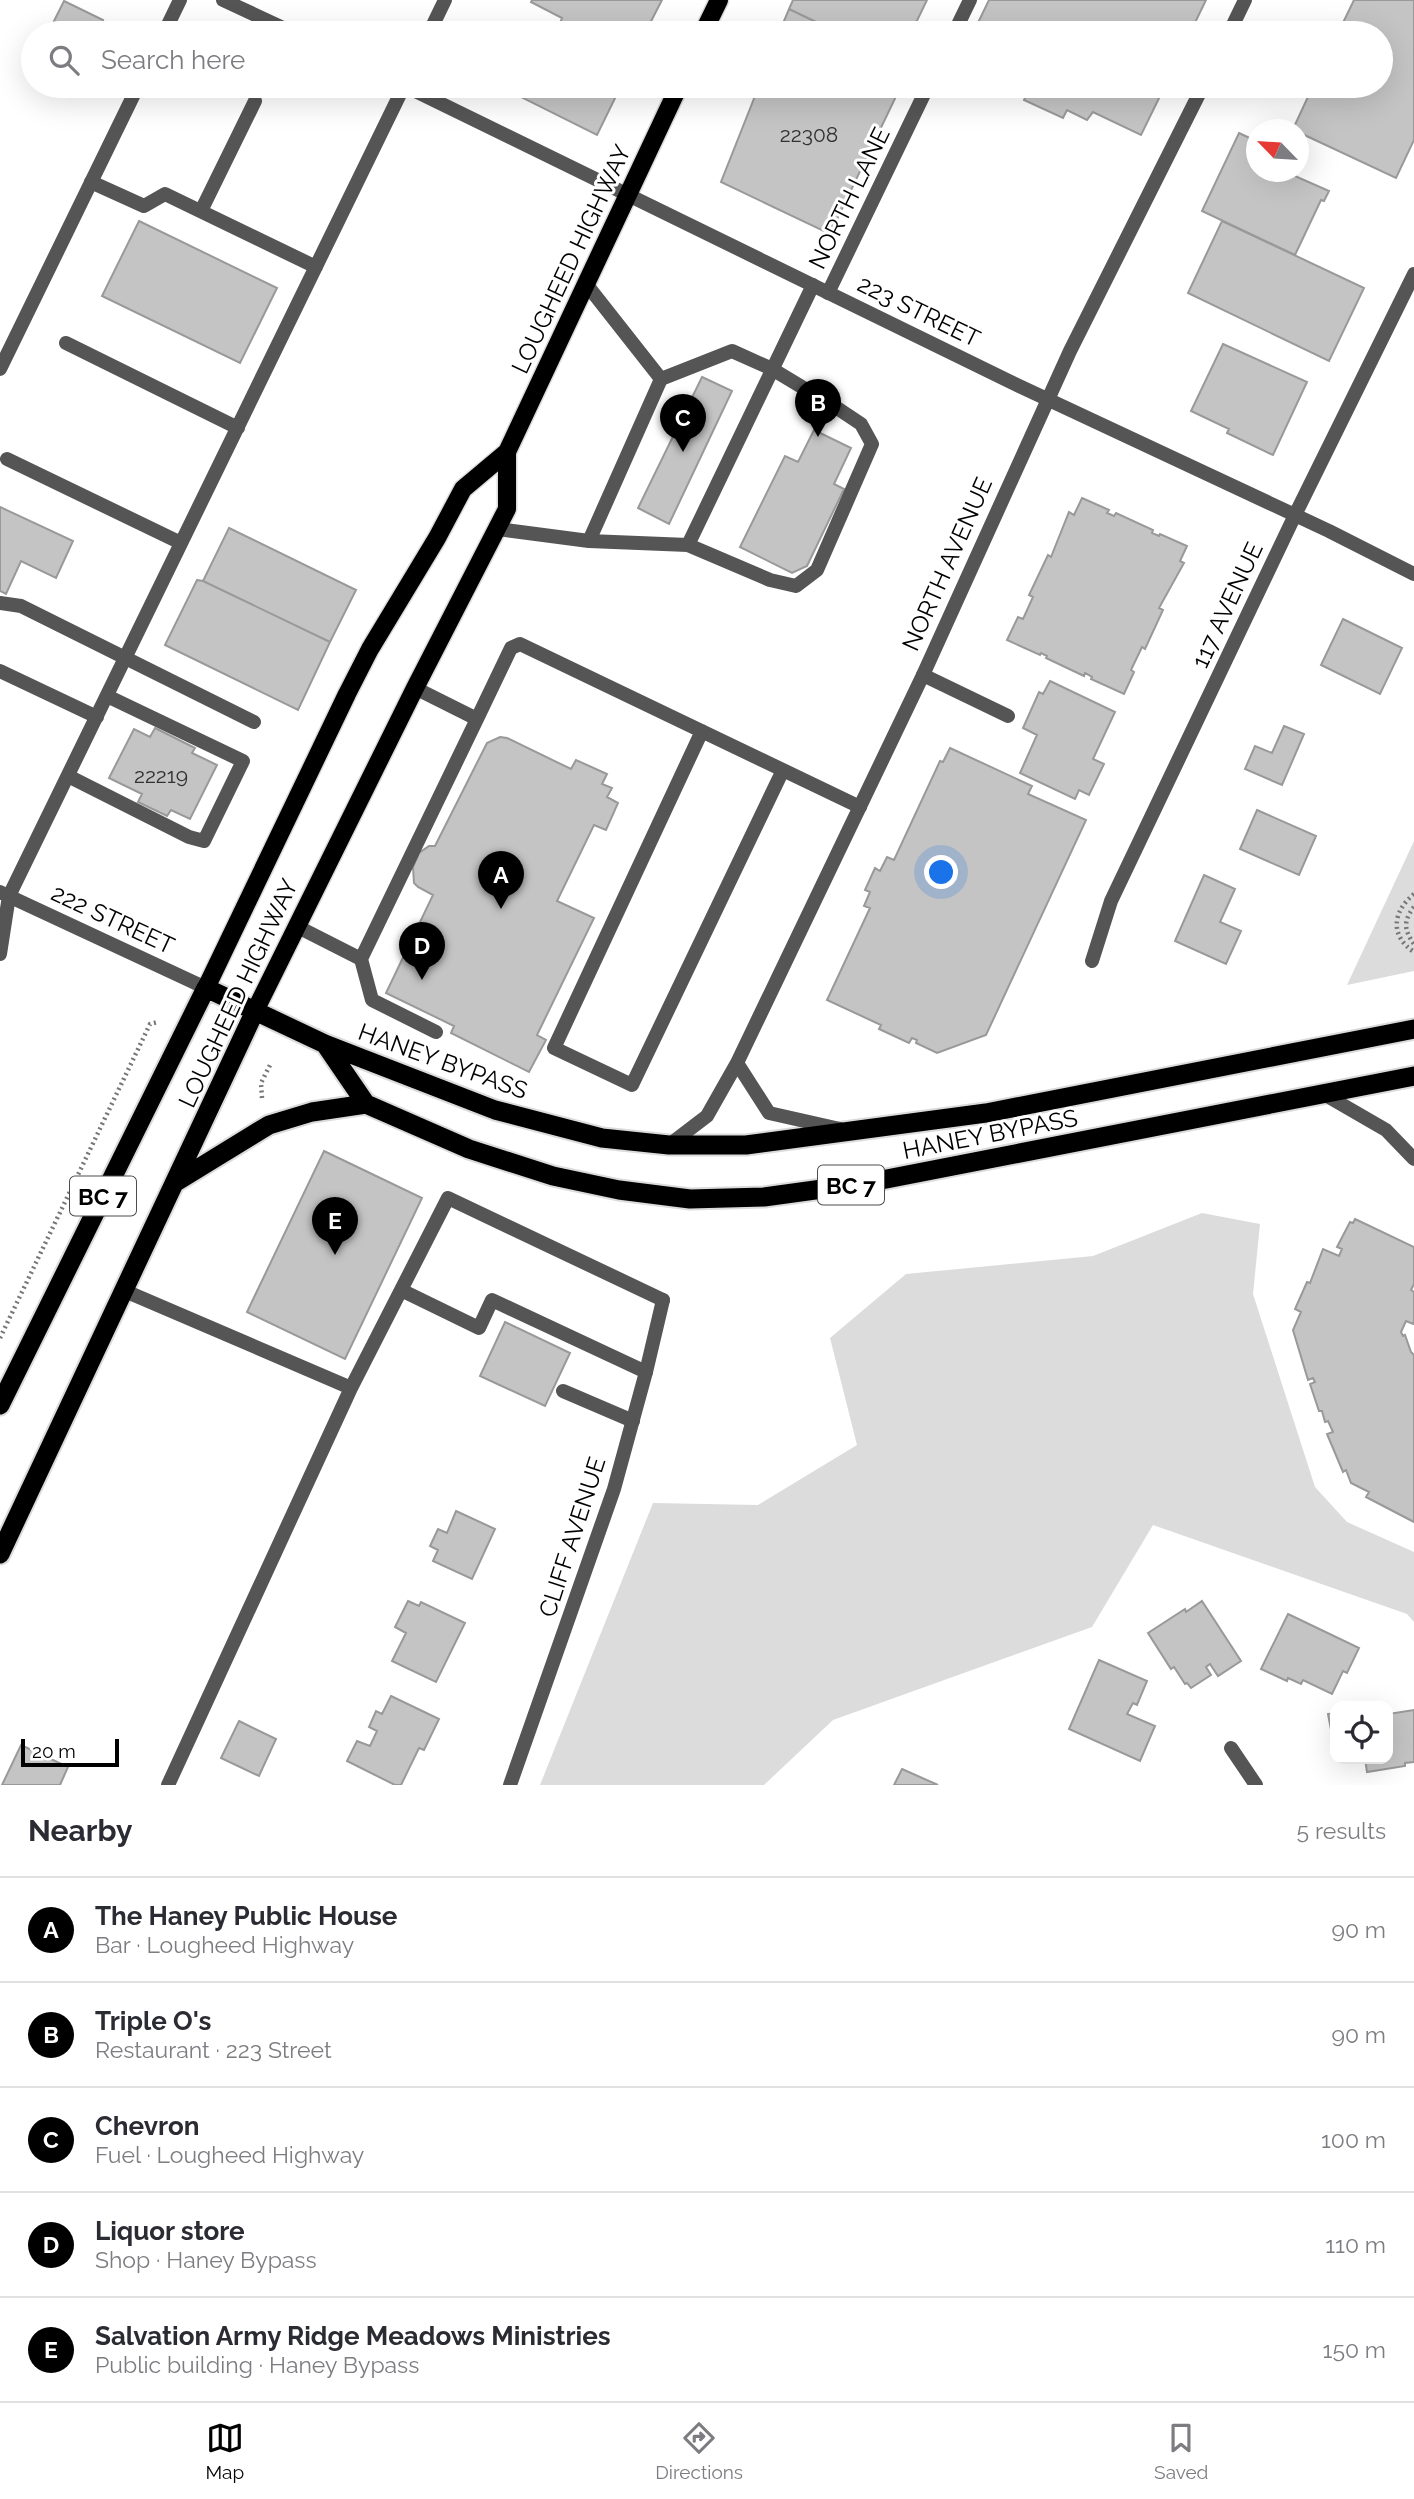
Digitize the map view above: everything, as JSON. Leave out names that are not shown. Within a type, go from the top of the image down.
[{"type":"highway","name":"HANEY BYPASS","points":[[206,988],[326,1044],[495,1110],[602,1138],[669,1145],[746,1145],[986,1113],[1414,1029]]},
{"type":"highway","name":"LOUGHEED HIGHWAY","points":[[0,1405],[206,988]]},
{"type":"highway","name":"LOUGHEED HIGHWAY","points":[[0,1554],[256,1011]]},
{"type":"highway","name":"HANEY BYPASS","points":[[326,1044],[366,1104],[469,1149],[553,1176],[619,1190],[690,1199],[764,1198],[866,1183],[1414,1076]]},
{"type":"highway","points":[[176,1182],[270,1125],[312,1112],[366,1104]]},
{"type":"main road","points":[[709,21],[719,0]]},
{"type":"main road","name":"LOUGHEED HIGHWAY","points":[[206,988],[370,649],[437,538],[463,489],[507,452],[673,98]]},
{"type":"main road","name":"LOUGHEED HIGHWAY","points":[[256,1011],[415,688],[507,509],[507,452]]},
{"type":"street","points":[[169,21],[180,0]]},
{"type":"street","points":[[223,0],[268,21]]},
{"type":"street","points":[[435,21],[445,0]]},
{"type":"street","points":[[960,21],[970,0]]},
{"type":"street","points":[[1235,21],[1245,0]]},
{"type":"street","points":[[0,369],[132,98]]},
{"type":"street","points":[[0,954],[5,894],[68,776],[399,98]]},
{"type":"street","name":"223 STREET","points":[[430,98],[1049,400],[1295,515],[1414,575]]},
{"type":"street","name":"NORTH LANE","points":[[828,293],[922,98]]},
{"type":"street","name":"NORTH AVENUE","points":[[669,1145],[707,1116],[737,1063],[923,674],[1070,351],[1197,98]]},
{"type":"street","points":[[201,211],[255,101]]},
{"type":"street","points":[[91,183],[144,206],[165,194],[316,267]]},
{"type":"street","name":"117 AVENUE","points":[[1093,961],[1111,901],[1295,515],[1414,274]]},
{"type":"street","points":[[587,285],[661,379]]},
{"type":"street","points":[[688,545],[813,285]]},
{"type":"street","points":[[66,343],[237,428]]},
{"type":"street","points":[[498,529],[589,541],[688,545],[770,580],[796,586],[817,570],[872,444],[861,424],[772,369],[733,351],[661,379],[589,541]]},
{"type":"street","points":[[8,459],[181,543]]},
{"type":"street","points":[[0,603],[21,606],[254,722]]},
{"type":"street","points":[[436,1032],[372,1000],[361,959],[511,648],[520,644],[860,807]]},
{"type":"street","points":[[0,671],[97,717]]},
{"type":"street","points":[[923,674],[1008,716]]},
{"type":"street","points":[[415,688],[477,719]]},
{"type":"street","points":[[68,776],[189,837],[204,841],[243,761],[107,696]]},
{"type":"street","points":[[702,732],[554,1048],[632,1085],[783,770]]},
{"type":"street","name":"222 STREET","points":[[5,894],[206,988]]},
{"type":"street","points":[[296,926],[361,959]]},
{"type":"street","points":[[737,1063],[769,1113],[856,1132]]},
{"type":"street","points":[[1322,1093],[1386,1130],[1414,1159]]},
{"type":"street","name":"CLIFF AVENUE","points":[[401,1290],[448,1198],[663,1300],[614,1489],[510,1785]]},
{"type":"street","points":[[169,1785],[351,1388],[401,1290],[479,1328],[492,1300],[646,1372]]},
{"type":"street","points":[[125,1291],[351,1388]]},
{"type":"street","points":[[563,1391],[633,1421]]},
{"type":"street","points":[[1231,1748],[1256,1785]]},
{"type":"path","points":[[1414,894],[1405,901],[1396,926],[1403,944],[1414,952]]},
{"type":"path","points":[[1414,907],[1407,916],[1405,927],[1414,944]]},
{"type":"path","points":[[0,1338],[150,1024],[158,1022]]},
{"type":"path","points":[[262,1098],[261,1083],[270,1065]]},
{"type":"path","points":[[258,1071],[265,1074]]},
{"type":"shaded area","points":[[1414,841],[1414,971],[1347,985]]},
{"type":"shaded area","points":[[1202,1213],[1260,1224],[1253,1294],[1315,1487],[1347,1522],[1414,1552],[1414,1622],[1407,1614],[1153,1525],[1092,1627],[833,1720],[764,1785],[540,1785],[653,1503],[758,1505],[857,1445],[830,1338],[906,1274],[1093,1256]]},
{"type":"building","points":[[662,0],[651,21],[561,21],[562,18],[531,2]]},
{"type":"building","points":[[793,0],[927,0],[917,21],[814,21],[789,9]]},
{"type":"building","points":[[989,0],[1206,0],[1196,21],[979,21]]},
{"type":"building","points":[[1354,0],[1414,0],[1414,140],[1396,178],[1309,137],[1309,119],[1298,119],[1307,98],[1393,98],[1393,21],[1344,21]]},
{"type":"building","points":[[64,1],[103,20],[103,21],[54,21]]},
{"type":"building","points":[[789,9],[814,21],[784,21]]},
{"type":"building","points":[[523,98],[615,98],[597,135]]},
{"type":"building","points":[[754,98],[895,98],[830,234],[721,182]]},
{"type":"building","points":[[1159,98],[1141,135],[1093,112],[1087,120],[1067,110],[1063,118],[1024,100]]},
{"type":"building","points":[[1239,133],[1246,136],[1246,182],[1309,182],[1329,191],[1324,201],[1321,200],[1295,255],[1202,211]]},
{"type":"building","points":[[139,221],[277,288],[240,363],[102,296]]},
{"type":"building","points":[[1222,221],[1364,288],[1329,361],[1188,293]]},
{"type":"building","points":[[1223,344],[1307,382],[1273,455],[1227,433],[1229,429],[1191,411]]},
{"type":"building","points":[[702,377],[732,391],[669,524],[638,508]]},
{"type":"building","points":[[814,430],[851,448],[834,484],[844,489],[807,566],[792,573],[740,547],[785,456],[798,462]]},
{"type":"building","points":[[1082,498],[1109,510],[1107,513],[1114,516],[1116,513],[1153,530],[1152,533],[1187,546],[1180,561],[1184,563],[1159,608],[1163,610],[1145,649],[1142,647],[1131,670],[1134,672],[1124,694],[1091,679],[1092,677],[1085,673],[1084,676],[1041,653],[1040,655],[1007,640],[1018,617],[1023,619],[1033,597],[1029,595],[1048,555],[1051,557],[1069,512],[1074,515]]},
{"type":"building","points":[[0,507],[73,541],[56,578],[21,561],[6,594],[0,591]]},
{"type":"building","points":[[229,528],[356,590],[330,642],[203,581]]},
{"type":"building","points":[[197,580],[330,642],[298,710],[165,645]]},
{"type":"building","points":[[1343,619],[1402,648],[1380,694],[1321,665]]},
{"type":"building","points":[[1050,681],[1115,712],[1093,759],[1104,764],[1089,795],[1079,790],[1075,799],[1020,773],[1037,735],[1023,728],[1039,692],[1043,694]]},
{"type":"building","points":[[1284,726],[1304,734],[1282,785],[1245,769],[1255,746],[1272,753]]},
{"type":"building","points":[[155,728],[195,748],[192,753],[217,765],[190,819],[171,810],[167,816],[138,802],[142,794],[109,778],[134,729],[150,737]]},
{"type":"building","points":[[500,737],[571,769],[576,760],[607,774],[602,784],[612,788],[607,797],[618,803],[606,830],[594,825],[557,901],[594,918],[537,1035],[546,1040],[529,1072],[451,1033],[454,1026],[386,993],[433,895],[414,883],[413,867],[419,853],[429,846],[435,846],[487,743]]},
{"type":"building","points":[[950,748],[1032,786],[1028,794],[1086,820],[986,1035],[937,1053],[916,1043],[917,1040],[912,1038],[909,1043],[879,1029],[881,1025],[827,1000],[870,908],[864,906],[870,892],[865,890],[875,868],[880,871],[887,857],[894,860],[940,761],[943,762]]},
{"type":"building","points":[[1257,810],[1316,836],[1299,875],[1240,849]]},
{"type":"building","points":[[1204,875],[1235,889],[1220,922],[1241,931],[1226,964],[1175,941]]},
{"type":"building","points":[[324,1151],[422,1198],[345,1359],[247,1312]]},
{"type":"building","points":[[1355,1219],[1414,1247],[1414,1284],[1411,1290],[1414,1292],[1414,1321],[1413,1324],[1406,1321],[1401,1332],[1414,1355],[1414,1522],[1366,1497],[1369,1492],[1351,1483],[1346,1470],[1343,1472],[1327,1434],[1333,1432],[1328,1421],[1325,1422],[1322,1411],[1319,1411],[1310,1384],[1315,1382],[1313,1378],[1308,1380],[1293,1330],[1301,1312],[1295,1309],[1307,1282],[1310,1283],[1323,1249],[1339,1256],[1342,1249],[1337,1247],[1350,1222],[1353,1223]]},
{"type":"building","points":[[505,1322],[570,1353],[545,1406],[480,1376]]},
{"type":"building","points":[[456,1511],[495,1529],[472,1579],[433,1561],[438,1550],[430,1546],[438,1529],[447,1533]]},
{"type":"building","points":[[408,1601],[419,1606],[421,1602],[465,1623],[436,1682],[392,1661],[406,1633],[395,1627]]},
{"type":"building","points":[[1202,1601],[1241,1661],[1218,1676],[1210,1664],[1206,1667],[1211,1675],[1191,1688],[1185,1684],[1174,1667],[1171,1669],[1148,1633]]},
{"type":"building","points":[[1288,1614],[1359,1648],[1347,1673],[1343,1671],[1332,1694],[1303,1680],[1301,1684],[1288,1678],[1287,1681],[1261,1669]]},
{"type":"building","points":[[1099,1660],[1147,1681],[1137,1705],[1133,1703],[1127,1714],[1155,1726],[1140,1761],[1069,1729]]},
{"type":"building","points":[[391,1696],[439,1719],[424,1750],[419,1748],[401,1785],[395,1785],[347,1761],[357,1741],[370,1746],[377,1731],[369,1727],[376,1711],[382,1714]]},
{"type":"building","points":[[1414,1710],[1414,1762],[1367,1772],[1366,1764],[1393,1764],[1393,1713]]},
{"type":"building","points":[[239,1721],[276,1739],[259,1776],[221,1758]]},
{"type":"building","points":[[21,1745],[68,1767],[60,1785],[2,1785]]},
{"type":"building","points":[[902,1769],[938,1785],[894,1785]]},
{"type":"place","name":"Triple O's","points":[[818,437]]},
{"type":"place","name":"Chevron","points":[[683,452]]},
{"type":"place","name":"The Haney Public House","points":[[501,909]]},
{"type":"place","name":"Liquor store","points":[[422,980]]},
{"type":"place","name":"Salvation Army Ridge Meadows Ministries","points":[[335,1255]]}]
